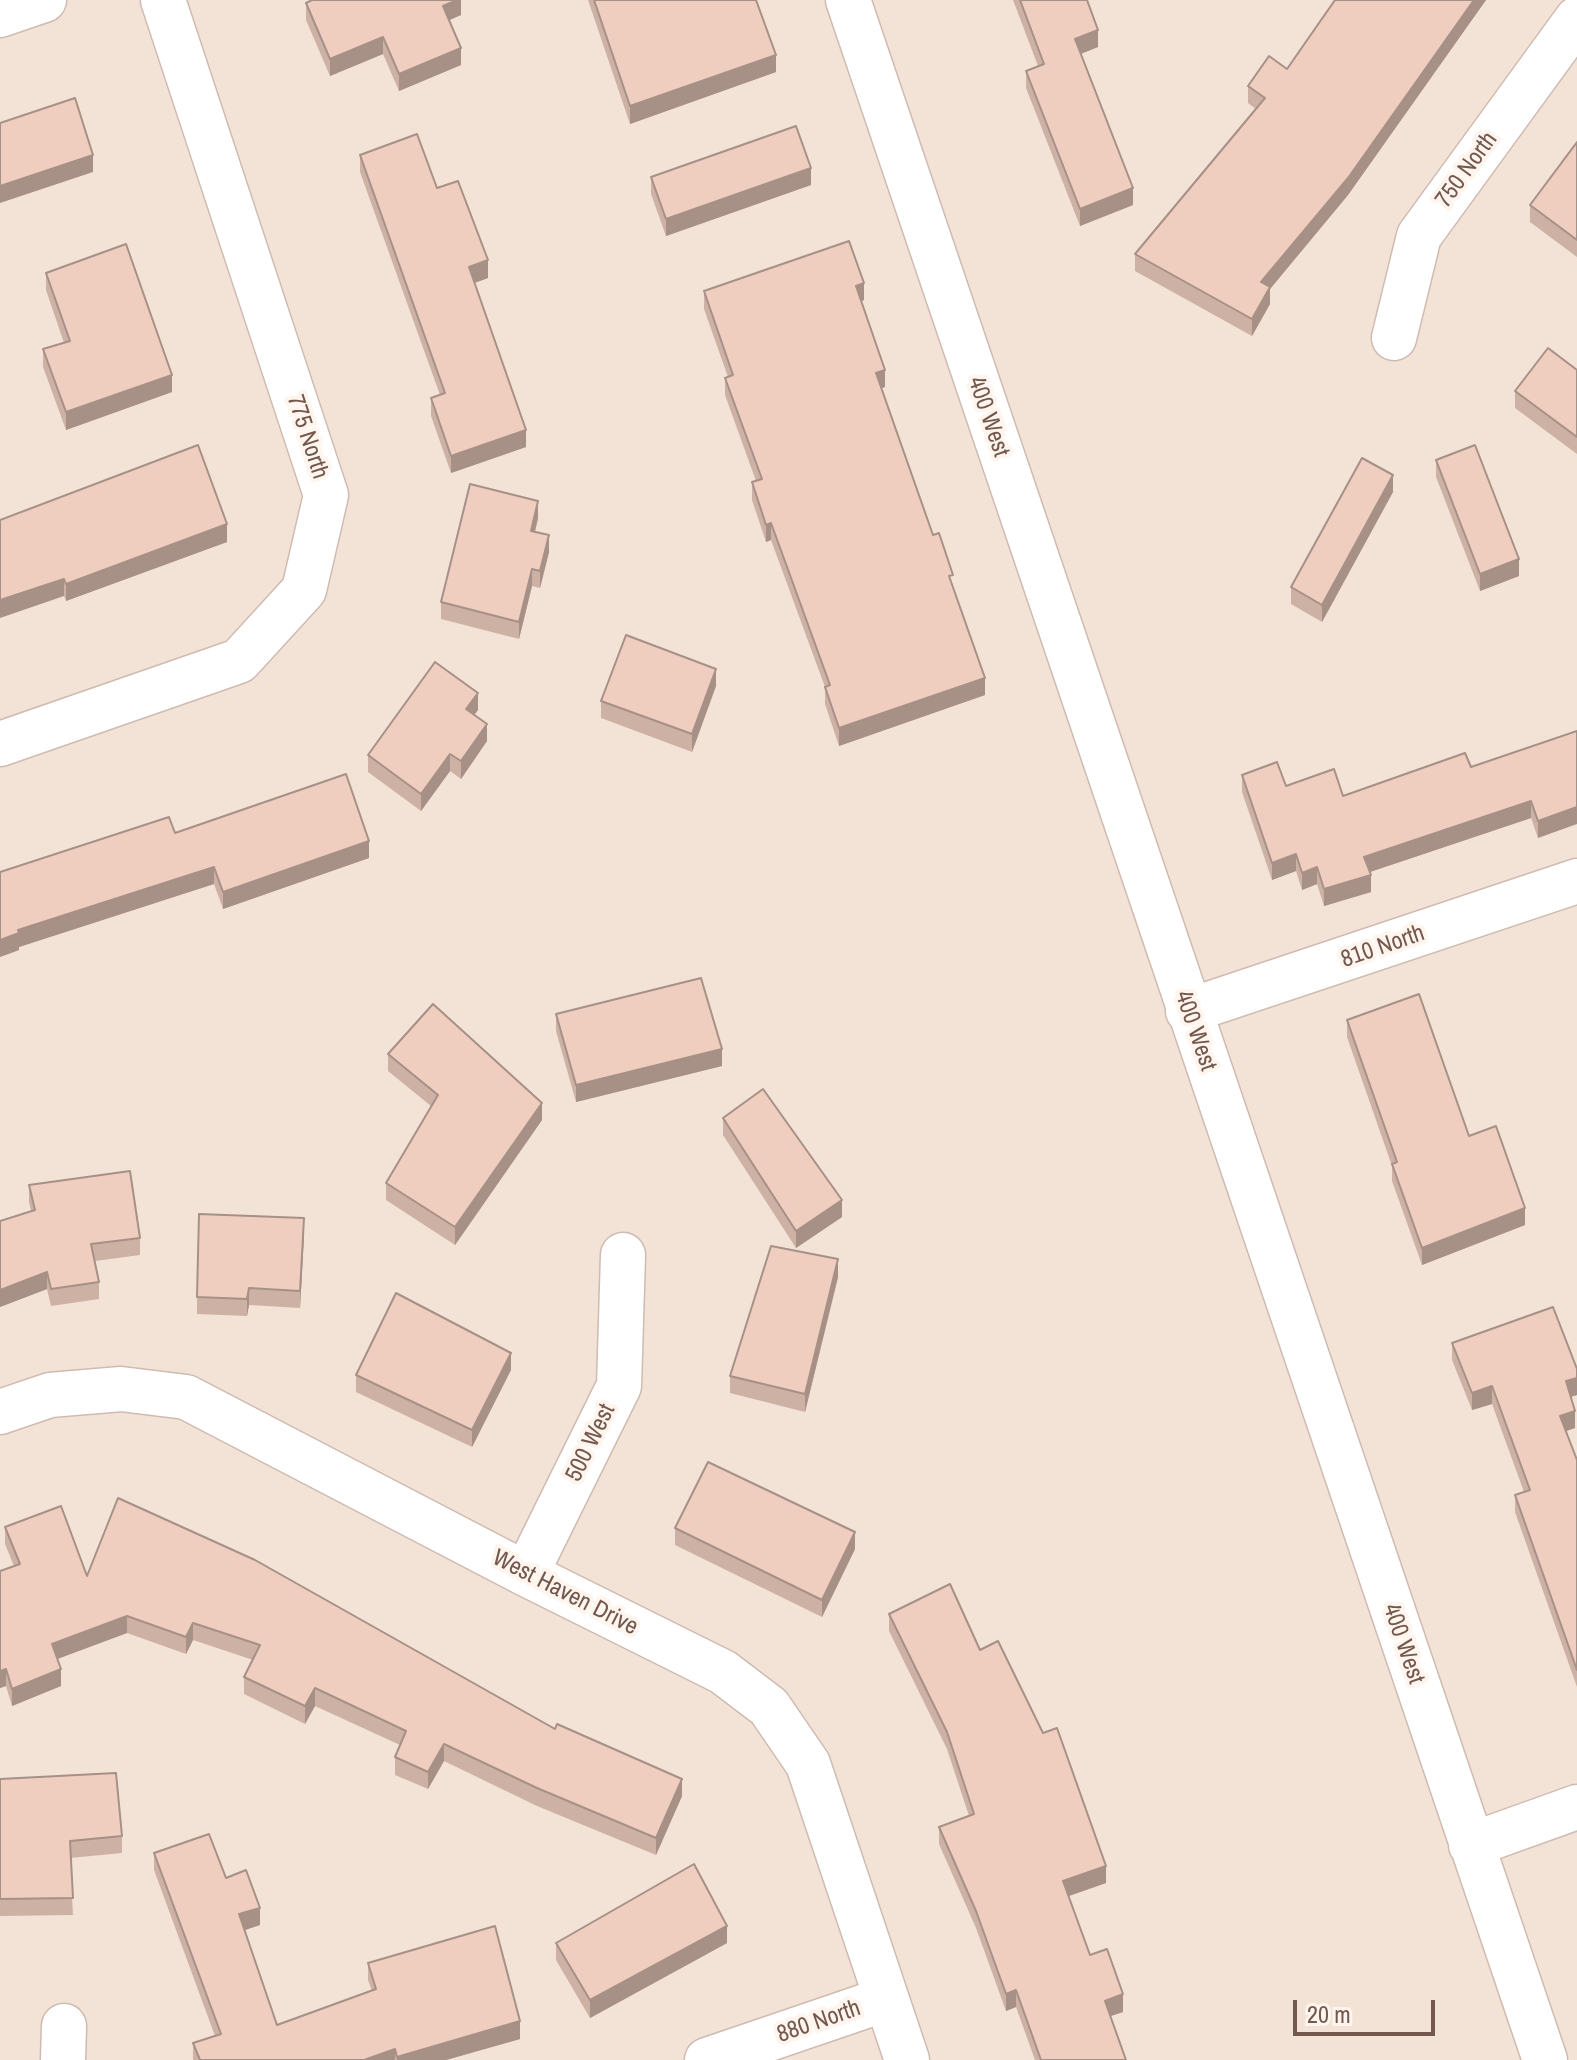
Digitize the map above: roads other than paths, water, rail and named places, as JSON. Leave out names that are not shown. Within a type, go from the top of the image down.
[{"type":"street","points":[[0,15],[44,0]]},
{"type":"street","name":"775 North","points":[[0,744],[239,661],[304,590],[326,495],[163,0]]},
{"type":"street","name":"400 West","points":[[848,0],[1545,2060]]},
{"type":"street","name":"750 North","points":[[1394,338],[1419,236],[1577,19]]},
{"type":"street","name":"810 North","points":[[1188,1011],[1577,881]]},
{"type":"street","name":"500 West","points":[[526,1574],[619,1386],[623,1255]]},
{"type":"street","name":"West Haven Drive","points":[[0,1412],[50,1395],[121,1389],[186,1397],[526,1574],[723,1672],[769,1707],[808,1764],[907,2060]]},
{"type":"street","points":[[1471,1845],[1577,1807]]},
{"type":"street","name":"880 North","points":[[707,2060],[886,1999]]}]
